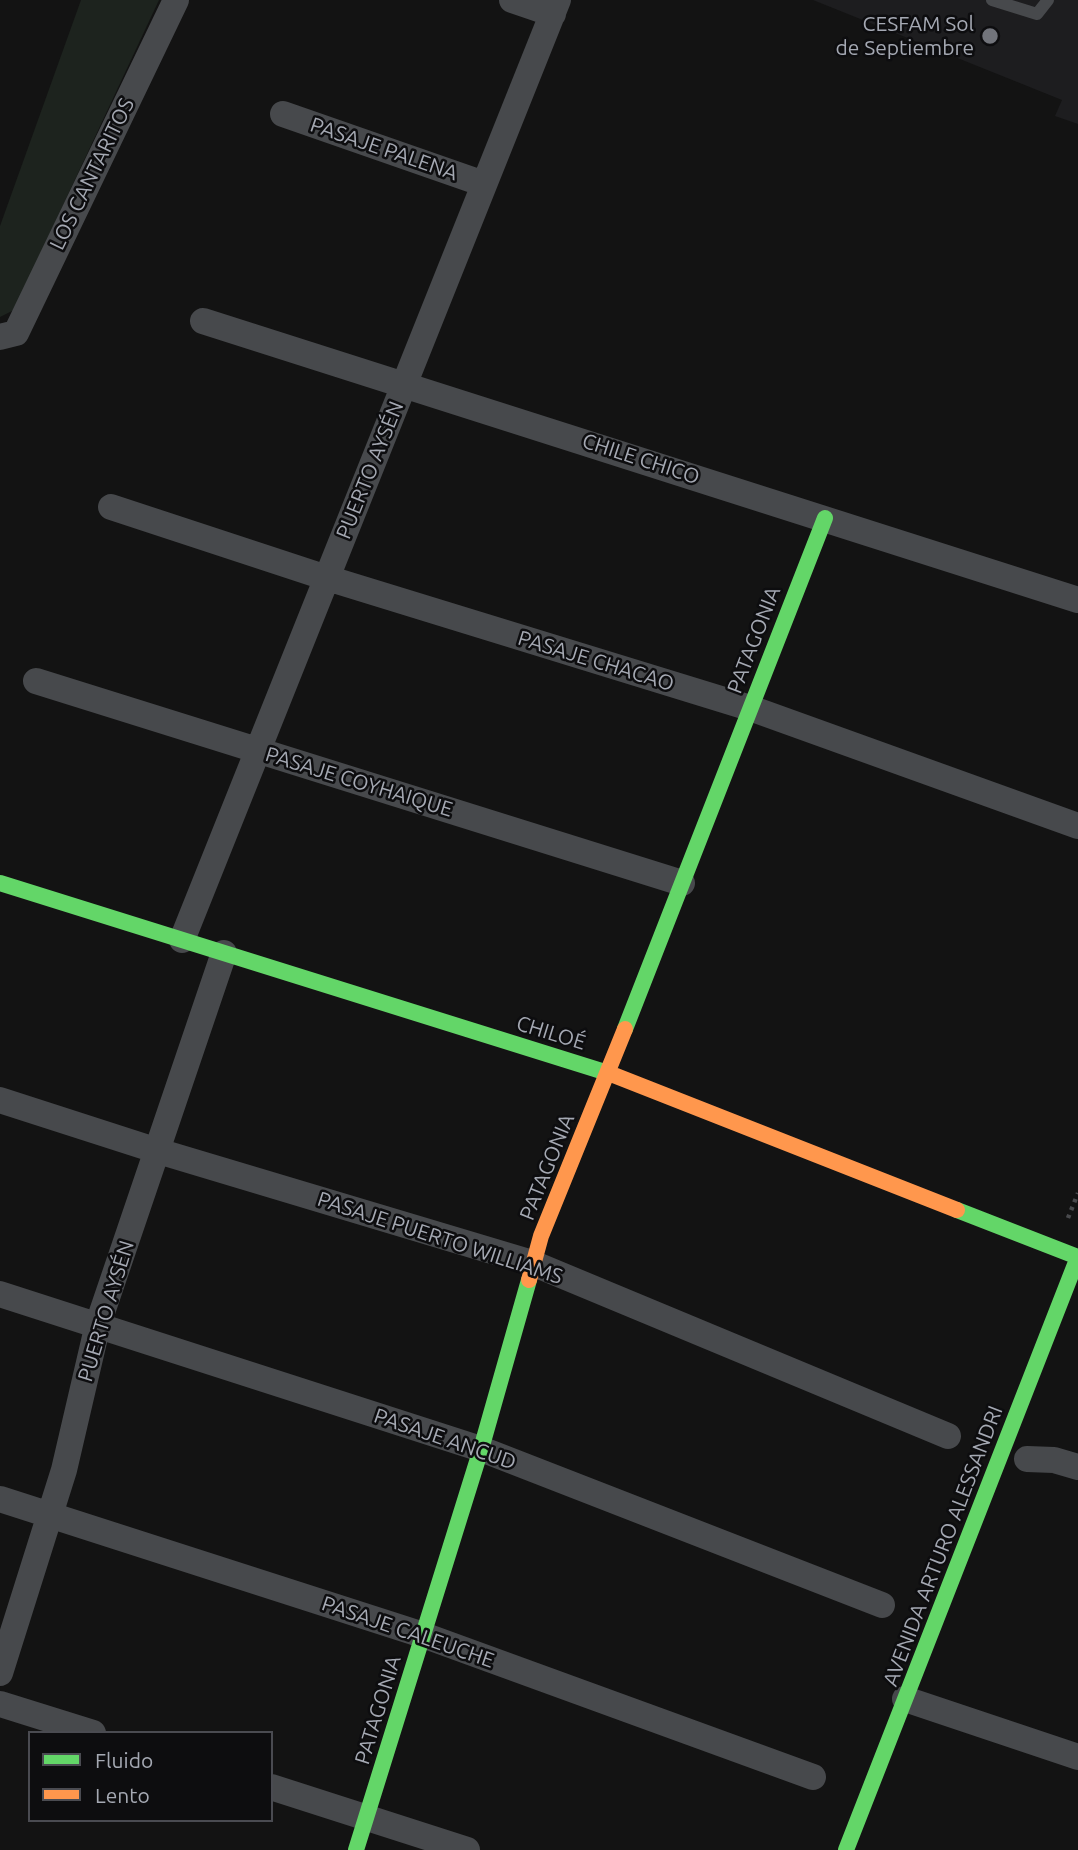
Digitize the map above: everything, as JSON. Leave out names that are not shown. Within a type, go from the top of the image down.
[{"type":"street","name":"LOS CANTARITOS","points":[[0,337],[16,333],[176,0]]},
{"type":"street","points":[[512,0],[555,7]]},
{"type":"street","name":"PUERTO AYSÉN","points":[[182,940],[555,7]]},
{"type":"street","name":"PASAJE PALENA","points":[[283,114],[484,184]]},
{"type":"street","name":"CHILE CHICO","points":[[204,321],[1078,600]]},
{"type":"street","name":"PASAJE CHACAO","points":[[111,507],[327,578],[750,709],[1078,826]]},
{"type":"street","name":"PATAGONIA","points":[[356,1850],[481,1449],[532,1263],[825,518]]},
{"type":"street","name":"PASAJE COYHAIQUE","points":[[36,681],[682,883]]},
{"type":"street","name":"CHILOÉ","points":[[0,883],[608,1073],[1078,1257]]},
{"type":"street","name":"PUERTO AYSÉN","points":[[0,1673],[64,1470],[98,1324],[224,953]]},
{"type":"street","name":"PASAJE PUERTO WILLIAMS","points":[[0,1100],[158,1151],[532,1263],[948,1436]]},
{"type":"street","name":"AVENIDA ARTURO ALESSANDRI","points":[[846,1850],[1078,1257]]},
{"type":"street","name":"PASAJE ANCUD","points":[[0,1294],[481,1449],[881,1605]]},
{"type":"street","points":[[1027,1459],[1054,1461],[1078,1467]]},
{"type":"street","name":"PASAJE CALEUCHE","points":[[0,1499],[423,1635],[813,1777]]},
{"type":"street","points":[[905,1699],[1078,1757]]},
{"type":"street","points":[[0,1704],[87,1731]]},
{"type":"street","points":[[273,1788],[467,1850]]},
{"type":"lane","points":[[992,0],[1037,14],[1048,0]]},
{"type":"shaded area","points":[[81,0],[159,0],[14,310],[0,317],[0,226]]},
{"type":"shaded area","name":"CESFAM Sol de Septiembre","points":[[813,0],[1078,0],[1078,124],[1055,116],[1062,100]]},
{"type":"traffic: fast","points":[[625,1029],[825,518]]},
{"type":"traffic: fast","points":[[0,883],[611,1074]]},
{"type":"traffic: fast","points":[[957,1210],[1078,1257]]},
{"type":"traffic: fast","points":[[846,1850],[1078,1257]]},
{"type":"traffic: fast","points":[[356,1850],[481,1449],[529,1280]]},
{"type":"traffic: slow","points":[[529,1280],[541,1236],[625,1029]]},
{"type":"traffic: slow","points":[[611,1074],[957,1210]]},
{"type":"place","name":"CESFAM Sol de Septiembre","points":[[990,36]]}]
